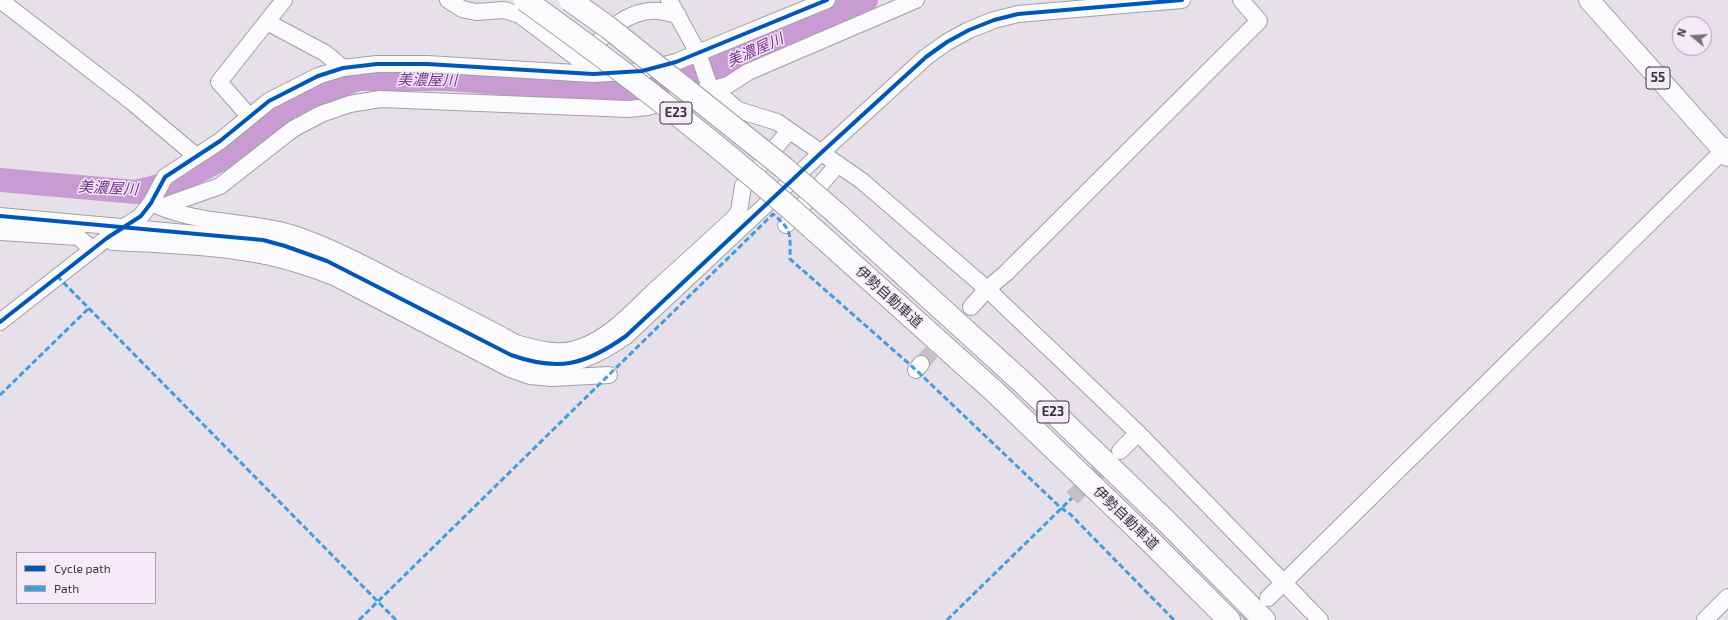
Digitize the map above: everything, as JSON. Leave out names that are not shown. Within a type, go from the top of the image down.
[{"type":"highway","name":"伊勢自動車道","points":[[525,0],[667,106],[767,187],[995,392],[1150,541],[1229,620]]},
{"type":"highway","name":"伊勢自動車道","points":[[570,0],[609,28],[746,137],[835,212],[1022,382],[1167,522],[1264,620]]},
{"type":"main road","name":"55","points":[[1589,0],[1726,151]]},
{"type":"street","points":[[0,0],[132,102],[196,156]]},
{"type":"street","points":[[250,116],[219,82],[284,0]]},
{"type":"street","points":[[448,0],[462,9],[476,12],[504,10],[520,15],[581,61],[593,74]]},
{"type":"street","points":[[669,0],[678,15],[711,87],[738,110],[770,119],[822,152],[862,181],[986,289],[1138,433],[1285,582],[1320,620]]},
{"type":"street","points":[[156,205],[165,177],[220,141],[269,101],[293,87],[318,76],[343,68],[377,64],[427,64],[593,74],[642,71],[698,57],[826,0]]},
{"type":"street","points":[[0,322],[92,249],[156,205],[220,186],[293,129],[321,114],[350,104],[380,99],[629,109],[647,107],[711,87],[728,85],[748,72],[916,0]]},
{"type":"street","points":[[0,216],[124,226],[263,240],[328,261],[511,354],[542,364],[564,364],[585,360],[605,351],[626,336],[822,152],[926,57],[947,42],[969,30],[994,20],[1018,14],[1182,0]]},
{"type":"street","points":[[971,307],[986,289],[1006,273],[1259,21],[1241,0]]},
{"type":"street","points":[[581,61],[606,33],[629,17],[647,12],[660,11],[678,15]]},
{"type":"street","points":[[267,22],[325,53],[343,68]]},
{"type":"street","points":[[156,205],[176,214],[215,221],[260,225],[295,234],[330,247],[516,343],[536,349],[556,351],[578,348],[600,338],[621,322],[733,218],[738,212],[743,186],[790,131]]},
{"type":"street","points":[[1268,598],[1726,151]]},
{"type":"street","points":[[786,225],[838,164]]},
{"type":"street","points":[[0,232],[78,237],[92,249]]},
{"type":"street","points":[[107,238],[113,242],[208,248],[272,257],[309,268],[334,278],[510,369],[530,376],[552,378],[609,375]]},
{"type":"street","points":[[1120,451],[1138,433]]},
{"type":"street","points":[[1705,620],[1728,597]]},
{"type":"waterway","name":"美濃屋川","points":[[0,180],[136,192],[179,181],[237,151],[305,99],[358,79],[449,79],[615,92],[718,67],[866,0]]},
{"type":"tunnel","points":[[921,364],[971,307]]},
{"type":"tunnel","points":[[1072,498],[1114,457]]},
{"type":"tunnel","points":[[1244,620],[1262,603]]},
{"type":"marked path","points":[[359,620],[773,214],[784,225],[789,234],[790,259],[916,370],[1061,508],[1070,514],[1174,620]]},
{"type":"marked path","points":[[57,276],[396,620]]},
{"type":"marked path","points":[[0,395],[89,308]]},
{"type":"marked path","points":[[947,620],[1072,498]]},
{"type":"cycle path","points":[[0,322],[107,238],[141,216],[151,203],[165,177],[220,141],[269,101],[318,76],[343,68],[377,64],[427,64],[593,74],[642,71],[676,62],[827,0]]},
{"type":"cycle path","points":[[0,216],[263,240],[327,261],[511,355],[543,363],[571,363],[597,354],[626,336],[822,152],[926,57],[947,42],[969,30],[994,20],[1018,14],[1182,0]]}]
